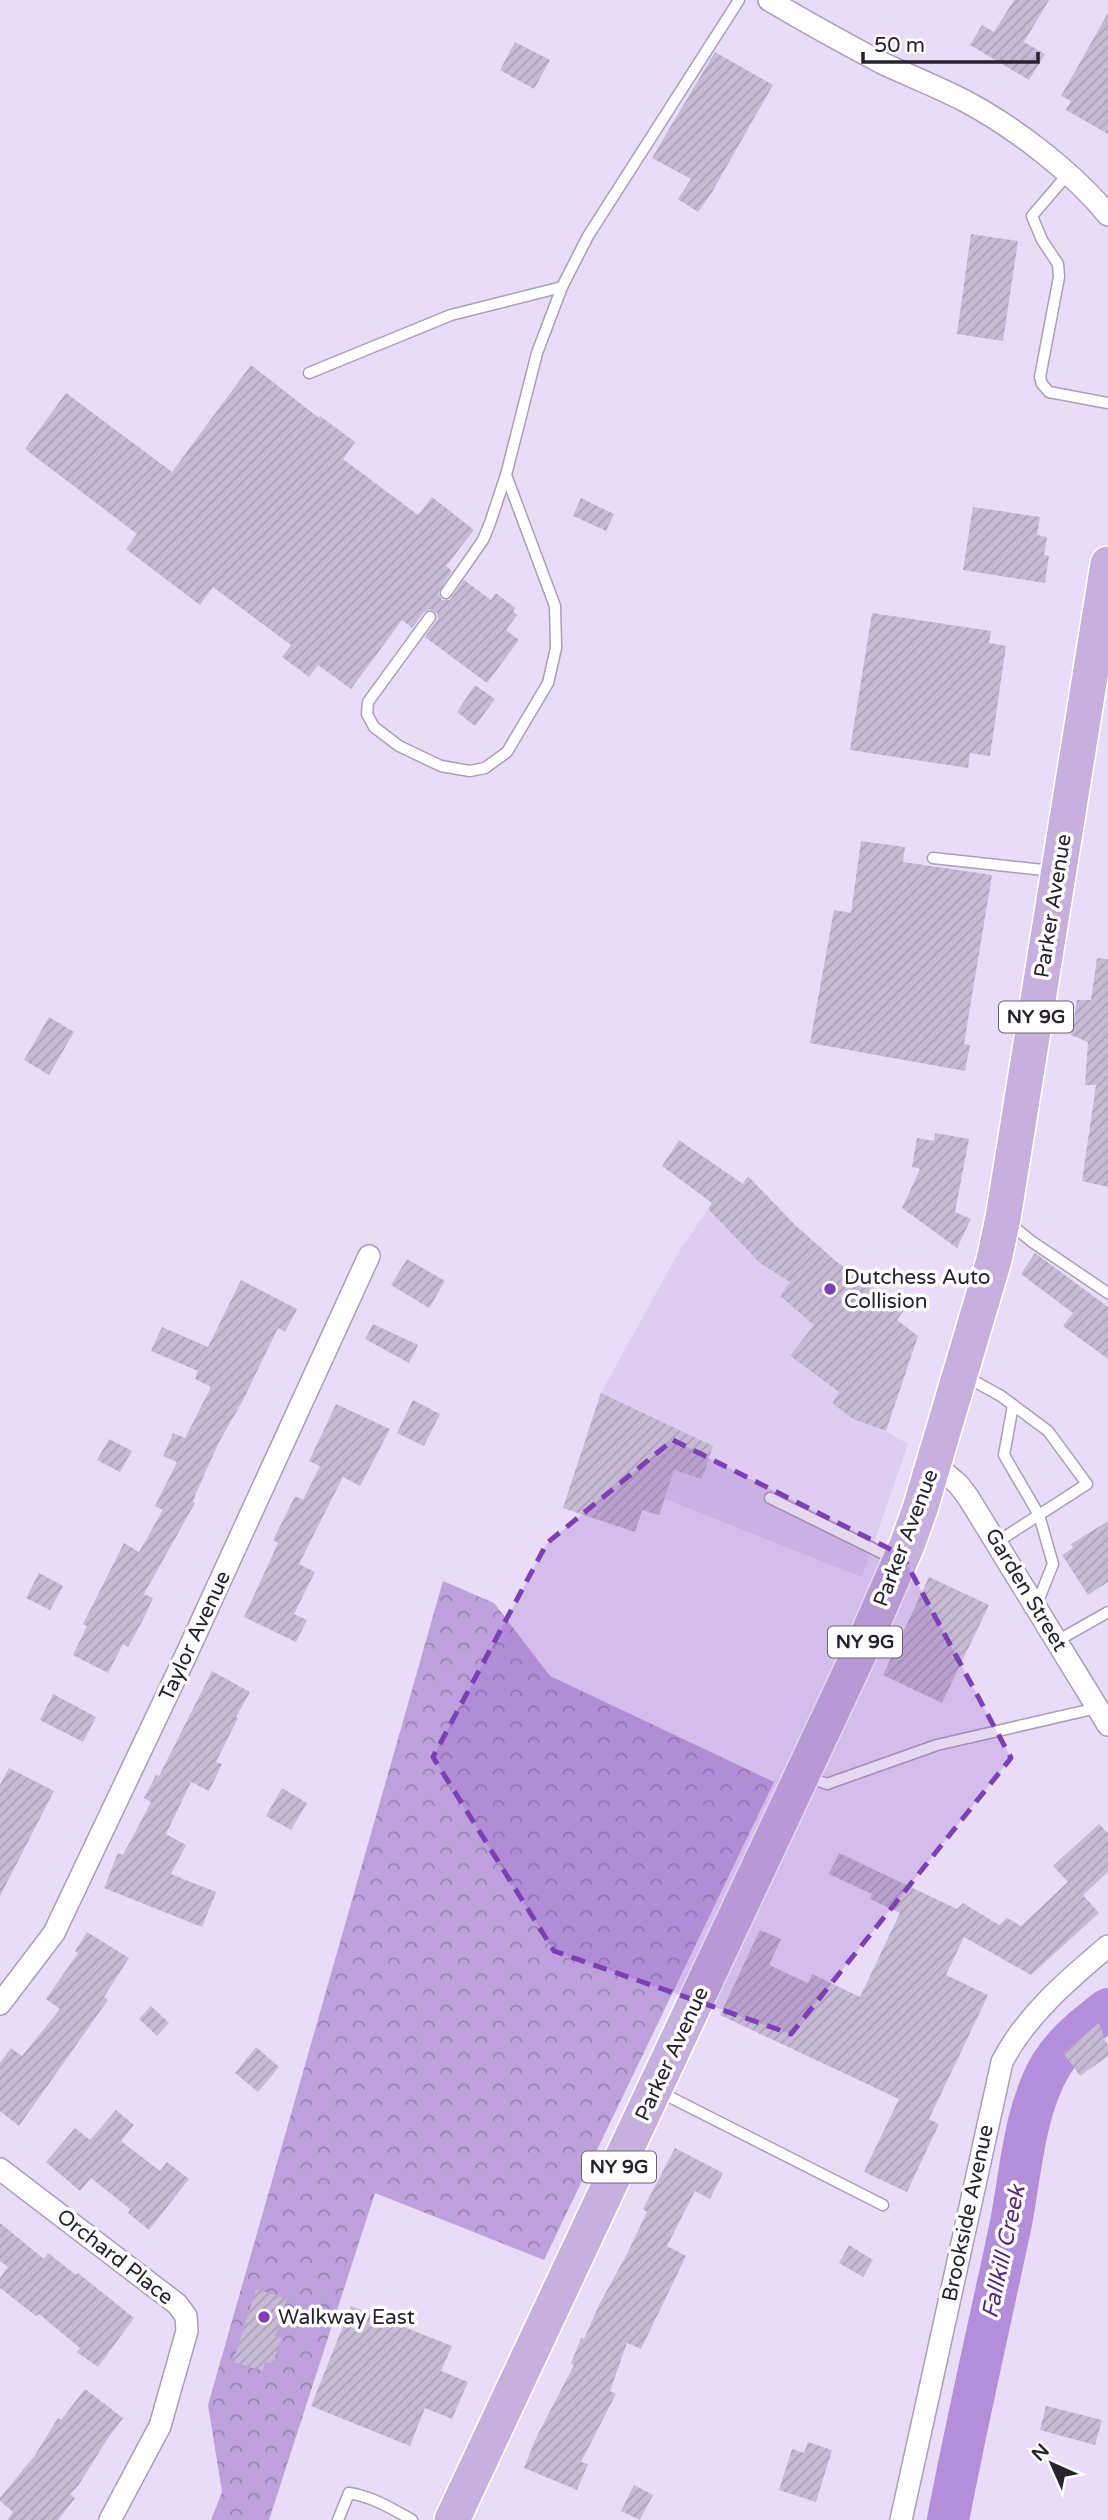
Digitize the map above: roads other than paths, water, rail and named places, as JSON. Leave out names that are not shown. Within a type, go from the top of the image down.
[{"type":"main road","name":"Parker Avenue","points":[[452,2520],[802,1774],[900,1561],[920,1509],[994,1260],[1003,1217],[1108,564]]},
{"type":"street","points":[[769,0],[871,57],[968,103],[1016,134],[1068,175],[1108,215]]},
{"type":"street","name":"Taylor Avenue","points":[[0,2004],[54,1933],[187,1653],[369,1256]]},
{"type":"street","name":"Garden Street","points":[[933,1464],[958,1484],[997,1542],[1103,1717]]},
{"type":"street","name":"Brookside Avenue","points":[[901,2520],[1002,2062],[1013,2041],[1027,2024],[1066,1983],[1108,1945]]},
{"type":"street","name":"Orchard Place","points":[[0,2169],[177,2304],[186,2316],[187,2331],[160,2426],[110,2520]]},
{"type":"lane","points":[[446,593],[484,540],[506,475],[537,354],[562,287],[588,236],[739,0]]},
{"type":"lane","points":[[1068,175],[1032,216],[1042,240],[1058,264],[1059,277],[1040,377],[1049,392],[1108,403]]},
{"type":"lane","points":[[309,373],[451,315],[562,287]]},
{"type":"lane","points":[[430,617],[368,702],[367,714],[374,727],[399,746],[441,766],[470,771],[485,768],[507,751],[548,682],[556,648],[555,606],[506,475]]},
{"type":"lane","points":[[933,858],[1059,871]]},
{"type":"lane","points":[[1003,1217],[1031,1241],[1108,1293]]},
{"type":"lane","points":[[961,1373],[1013,1405],[1048,1431],[1087,1484],[997,1542]]},
{"type":"lane","points":[[1013,1405],[1004,1455],[1039,1515],[1053,1564],[1036,1606]]},
{"type":"lane","points":[[770,1498],[900,1561]]},
{"type":"lane","points":[[1057,1641],[1108,1612]]},
{"type":"lane","points":[[802,1774],[827,1784],[937,1745],[1103,1717]]},
{"type":"lane","points":[[655,2090],[883,2205]]},
{"type":"lane","points":[[338,2520],[349,2493],[366,2496],[412,2520]]},
{"type":"lane","points":[[387,2520],[394,2509]]},
{"type":"waterway","name":"Fallkill Creek","points":[[948,2520],[1011,2223],[1029,2121],[1051,2065],[1077,2034],[1108,2009]]},
{"type":"place","name":"Dutchess Auto Collision","points":[[830,1289]]},
{"type":"place","name":"Walkway East","points":[[264,2317]]}]
